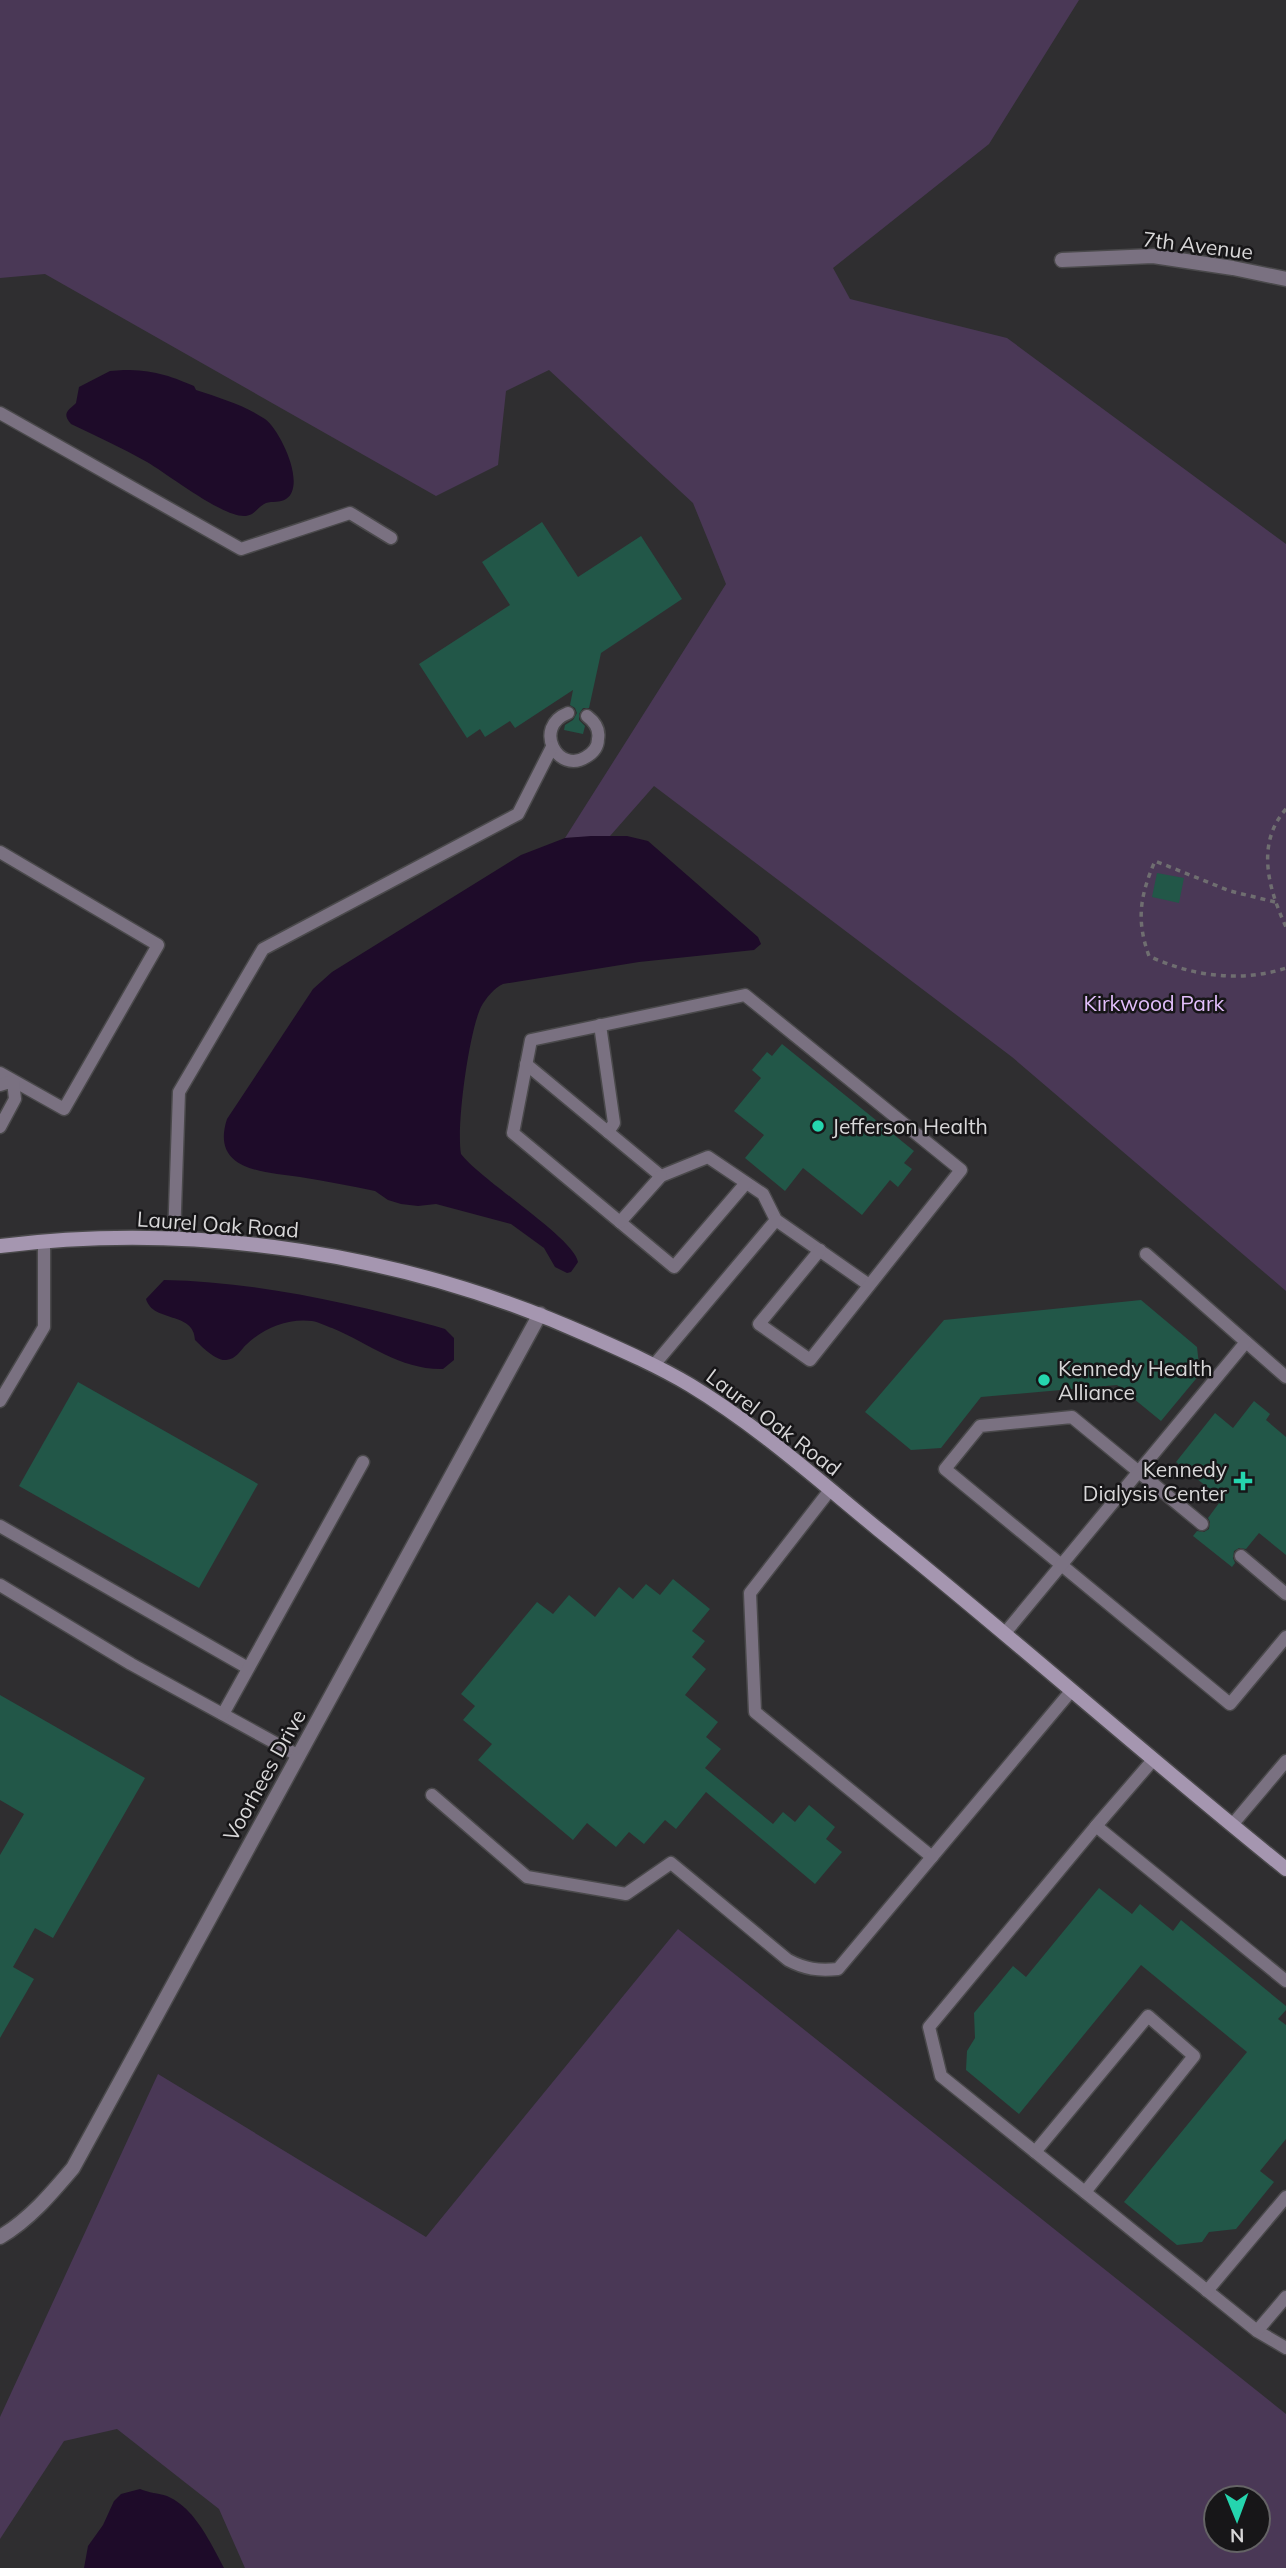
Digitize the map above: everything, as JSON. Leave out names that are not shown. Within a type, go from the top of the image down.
[{"type":"street","name":"7th Avenue","points":[[1062,260],[1153,256],[1286,279]]},
{"type":"street","name":"Laurel Oak Road","points":[[0,1247],[102,1237],[251,1244],[329,1255],[416,1274],[488,1295],[540,1314],[654,1365],[744,1421],[1005,1633],[1286,1869]]},
{"type":"street","name":"Voorhees Drive","points":[[0,2237],[14,2229],[51,2194],[73,2168],[540,1314]]},
{"type":"lane","points":[[0,413],[241,549],[351,513],[391,538]]},
{"type":"lane","points":[[568,713],[552,724],[550,736],[552,747],[560,756],[571,761],[583,760],[593,753],[598,742],[598,730],[587,716]]},
{"type":"lane","points":[[174,1239],[179,1092],[263,949],[518,814],[552,747]]},
{"type":"lane","points":[[0,852],[158,944],[64,1110],[0,1073]]},
{"type":"lane","points":[[746,1182],[674,1267],[513,1133],[531,1040],[745,995],[961,1170],[810,1360],[759,1324],[820,1251]]},
{"type":"lane","points":[[600,1025],[614,1123],[608,1132]]},
{"type":"lane","points":[[526,1064],[661,1176]]},
{"type":"lane","points":[[0,1086],[13,1081]]},
{"type":"lane","points":[[0,1127],[15,1100],[13,1081]]},
{"type":"lane","points":[[620,1222],[661,1176],[708,1157],[763,1194],[776,1220],[869,1285]]},
{"type":"lane","points":[[654,1365],[776,1220]]},
{"type":"lane","points":[[0,1401],[44,1327],[44,1241]]},
{"type":"lane","points":[[1146,1254],[1286,1377]]},
{"type":"lane","points":[[1005,1633],[1246,1342]]},
{"type":"lane","points":[[1202,1524],[1072,1418],[980,1426],[944,1469],[1230,1704],[1286,1637]]},
{"type":"lane","points":[[223,1714],[363,1462]]},
{"type":"lane","points":[[830,1490],[750,1593],[755,1712],[932,1857]]},
{"type":"lane","points":[[0,1526],[248,1668]]},
{"type":"lane","points":[[1241,1556],[1286,1594]]},
{"type":"lane","points":[[0,1585],[131,1664],[299,1756]]},
{"type":"lane","points":[[432,1795],[527,1877],[626,1894],[671,1863],[788,1960],[803,1968],[820,1971],[838,1969],[1072,1690]]},
{"type":"lane","points":[[1153,1760],[929,2027],[941,2076],[1257,2331],[1286,2348]]},
{"type":"lane","points":[[1232,1825],[1286,1761]]},
{"type":"lane","points":[[1096,1826],[1286,1981]]},
{"type":"lane","points":[[1035,2152],[1148,2015],[1194,2056],[1085,2192]]},
{"type":"lane","points":[[1208,2291],[1286,2197]]},
{"type":"lane","points":[[1257,2331],[1286,2297]]},
{"type":"path","points":[[1286,809],[1268,843],[1267,868],[1275,902],[1286,927]]},
{"type":"path","points":[[1275,902],[1230,891],[1155,861],[1145,885],[1141,934],[1149,956],[1172,967],[1206,976],[1247,975],[1284,969],[1286,962]]},
{"type":"green space","name":"Kirkwood Park","points":[[0,0],[1079,0],[989,144],[833,268],[850,299],[1007,338],[1286,544],[1286,1291],[1012,1057],[654,786],[610,836],[565,838],[726,584],[693,503],[549,370],[506,391],[498,465],[436,496],[45,274],[0,278]]},
{"type":"green space","points":[[678,1929],[1286,2414],[1286,2568],[245,2568],[219,2509],[117,2429],[64,2441],[0,2539],[0,2417],[158,2074],[426,2237]]},
{"type":"shaded area","points":[[110,371],[152,372],[176,379],[265,419],[278,434],[289,458],[293,470],[292,492],[286,499],[266,503],[251,515],[234,514],[209,502],[147,462],[71,424],[66,414],[76,403],[79,387]]},
{"type":"shaded area","points":[[627,836],[648,841],[758,937],[761,944],[754,950],[639,962],[503,984],[490,994],[481,1007],[472,1037],[465,1079],[460,1123],[461,1154],[561,1239],[578,1262],[571,1272],[567,1273],[555,1267],[544,1248],[511,1224],[436,1204],[401,1204],[388,1200],[375,1191],[257,1170],[233,1159],[226,1149],[224,1136],[227,1119],[313,989],[332,972],[521,855],[565,838]]},
{"type":"shaded area","points":[[164,1280],[267,1289],[368,1309],[435,1326],[445,1329],[454,1338],[454,1360],[443,1369],[413,1365],[399,1361],[332,1328],[303,1320],[269,1329],[254,1338],[233,1358],[222,1360],[209,1353],[195,1340],[188,1325],[150,1306],[146,1299]]},
{"type":"shaded area","points":[[140,2489],[167,2496],[186,2509],[201,2527],[224,2568],[84,2568],[88,2546],[103,2525],[114,2501],[121,2494]]},
{"type":"building","points":[[542,522],[578,577],[641,536],[682,599],[601,653],[589,708],[583,708],[579,714],[579,720],[585,726],[583,734],[564,730],[565,725],[573,720],[577,713],[570,705],[573,690],[515,728],[510,721],[485,737],[480,729],[467,738],[419,664],[510,605],[482,562]]},
{"type":"building","points":[[1157,873],[1184,878],[1179,903],[1152,897]]},
{"type":"building","name":"Jefferson Health","points":[[782,1044],[914,1151],[904,1163],[912,1169],[898,1187],[890,1180],[862,1215],[803,1168],[785,1191],[745,1158],[764,1135],[734,1111],[761,1078],[752,1070],[767,1052],[772,1056]]},
{"type":"building","name":"Kennedy Health Alliance","points":[[1141,1300],[1197,1347],[1200,1374],[1161,1421],[1117,1385],[981,1397],[941,1448],[911,1450],[865,1412],[944,1320]]},
{"type":"building","points":[[78,1382],[258,1484],[199,1588],[19,1486]]},
{"type":"building","name":"Kennedy Dialysis Center","points":[[1254,1401],[1270,1414],[1266,1420],[1286,1437],[1286,1555],[1259,1533],[1246,1549],[1239,1548],[1234,1551],[1235,1563],[1232,1567],[1193,1536],[1197,1531],[1204,1532],[1209,1529],[1208,1518],[1222,1499],[1176,1462],[1215,1413],[1233,1428]]},
{"type":"building","points":[[673,1579],[710,1609],[692,1631],[705,1641],[692,1657],[706,1669],[685,1695],[718,1722],[706,1737],[721,1749],[705,1768],[773,1824],[783,1812],[795,1822],[809,1805],[835,1827],[826,1839],[842,1852],[815,1884],[706,1792],[676,1829],[665,1820],[644,1844],[629,1832],[616,1847],[587,1823],[573,1840],[478,1760],[492,1744],[463,1720],[475,1706],[461,1694],[537,1602],[553,1614],[569,1595],[595,1617],[619,1587],[633,1599],[646,1584],[660,1595]]},
{"type":"building","points":[[0,1695],[145,1778],[53,1938],[35,1928],[13,1967],[34,1979],[0,2038],[0,1855],[24,1814],[0,1800]]},
{"type":"building","points":[[1099,1888],[1132,1914],[1140,1904],[1173,1931],[1181,1920],[1286,2006],[1278,2019],[1286,2025],[1286,2139],[1260,2171],[1274,2182],[1236,2229],[1209,2232],[1202,2242],[1177,2245],[1124,2202],[1247,2052],[1141,1965],[1019,2114],[966,2070],[967,2051],[975,2038],[974,2013],[1013,1966],[1026,1977]]},
{"type":"place","name":"Jefferson Health","points":[[818,1126]]},
{"type":"place","name":"Kennedy Health Alliance","points":[[1044,1380]]},
{"type":"place","name":"Kennedy Dialysis Center","points":[[1243,1481]]}]
